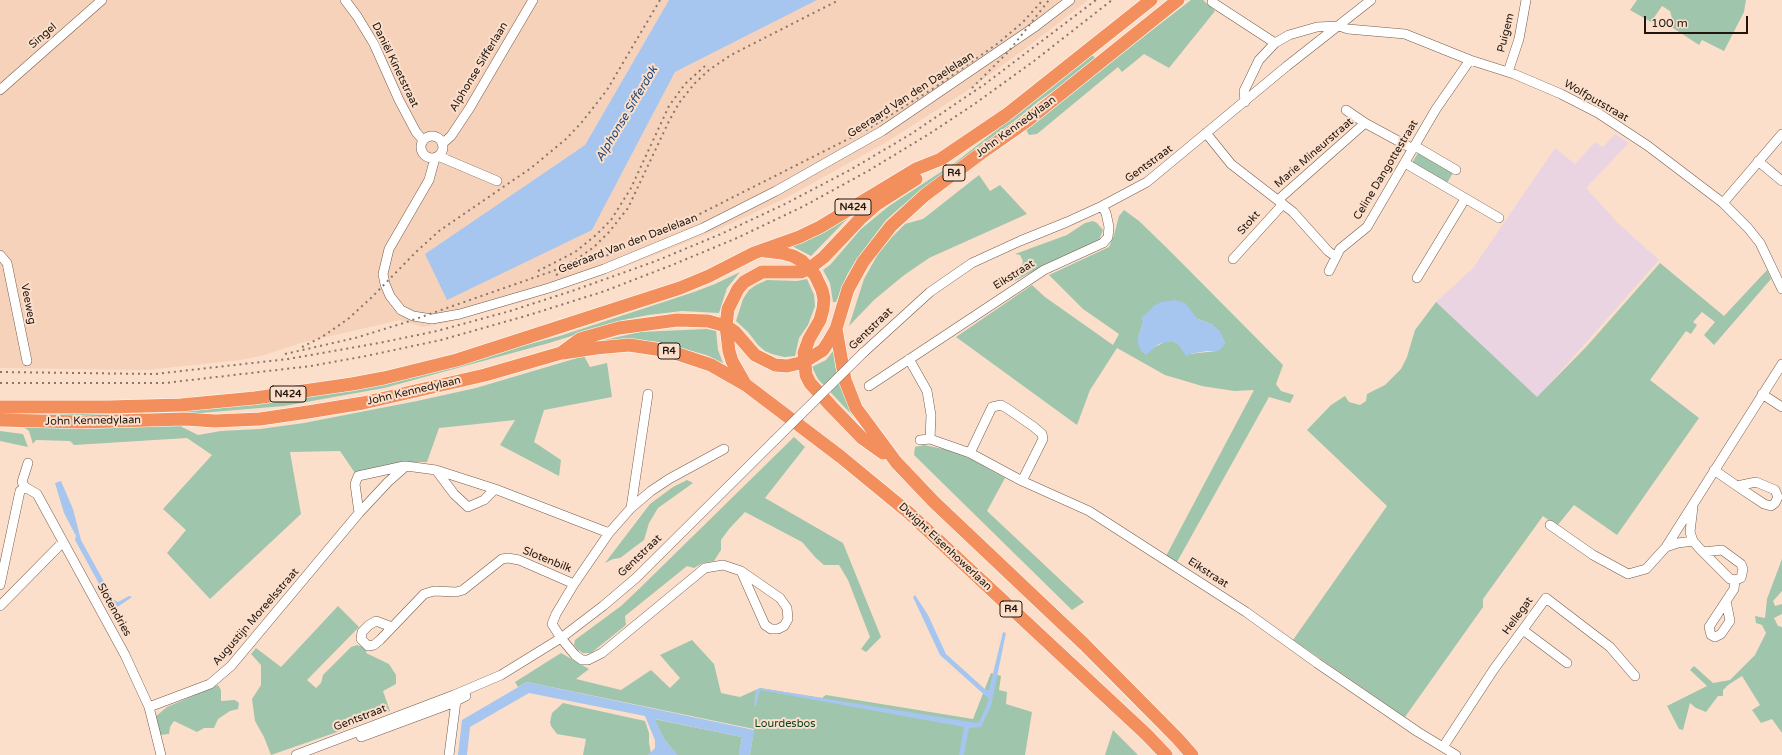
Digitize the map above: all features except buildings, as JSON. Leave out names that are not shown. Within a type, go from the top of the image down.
[{"type":"highway","name":"John Kennedylaan","points":[[0,407],[109,407],[181,405],[255,398],[384,378],[457,360],[680,288],[709,276],[754,253],[764,251],[820,227],[916,169],[941,159],[1006,116],[1152,0]]},
{"type":"highway","name":"John Kennedylaan","points":[[0,420],[96,422],[185,419],[215,421],[260,418],[363,403],[484,375],[561,353],[580,339],[619,328],[676,320],[708,321],[726,326],[735,332],[755,355],[764,361],[787,366],[804,362],[823,350],[836,329],[848,289],[863,262],[891,226],[956,172],[1027,121],[1178,0]]},
{"type":"highway","name":"Dwight Eisenhowerlaan","points":[[746,385],[732,361],[727,340],[726,326],[728,309],[738,289],[749,279],[762,272],[801,272],[810,268],[824,257],[851,228],[877,204],[920,177],[941,159]]},
{"type":"highway","name":"John Kennedylaan","points":[[764,251],[793,256],[810,268],[818,281],[824,299],[820,320],[805,346],[804,362],[806,374],[810,383],[862,438],[896,462]]},
{"type":"highway","name":"John Kennedylaan","points":[[836,329],[845,380],[856,408],[896,462]]},
{"type":"highway","name":"Dwight Eisenhowerlaan","points":[[561,353],[611,346],[629,346],[662,350],[683,355],[711,365],[746,385],[875,484],[1147,735],[1166,755]]},
{"type":"highway","name":"R4","points":[[896,462],[939,507],[1084,644],[1178,738],[1192,755]]},
{"type":"street","name":"Singel","points":[[0,90],[102,0]]},
{"type":"street","name":"Daniël Kinetstraat","points":[[345,0],[357,16],[374,44],[399,100],[416,132],[424,140]]},
{"type":"street","name":"Alphonse Sifferlaan","points":[[442,144],[451,136],[469,109],[533,0]]},
{"type":"street","name":"Geeraard Van den Daelelaan","points":[[436,157],[429,180],[389,250],[383,274],[387,291],[396,304],[413,316],[432,319],[460,314],[548,288],[611,266],[703,228],[821,166],[882,131],[1036,26],[1070,0]]},
{"type":"street","name":"Gentstraat","points":[[313,755],[455,698],[501,675],[561,638],[603,606],[636,578],[863,354],[930,292],[972,263],[1102,206],[1147,182],[1287,66],[1372,0]]},
{"type":"street","name":"Puigem","points":[[1508,72],[1519,39],[1526,0]]},
{"type":"street","points":[[1212,2],[1275,44]]},
{"type":"street","points":[[1245,102],[1244,91],[1248,80],[1259,60],[1275,44],[1289,35],[1306,29],[1339,26]]},
{"type":"street","name":"Wolfputstraat","points":[[1339,26],[1348,29],[1405,34],[1470,60],[1508,72],[1548,88],[1598,113],[1648,146],[1723,203],[1760,243],[1782,289]]},
{"type":"street","name":"Celine Dangottestraat","points":[[1329,272],[1340,249],[1367,227],[1436,109],[1470,60]]},
{"type":"street","name":"Marie Mineurstraat","points":[[1346,110],[1365,123],[1456,170]]},
{"type":"street","name":"Marie Mineurstraat","points":[[1281,202],[1365,123]]},
{"type":"street","points":[[1206,133],[1231,164],[1293,212],[1328,251],[1336,257]]},
{"type":"street","points":[[1723,203],[1782,134]]},
{"type":"street","points":[[436,157],[442,150],[440,140],[434,137],[424,140],[421,147],[423,154],[428,158],[436,157],[497,181]]},
{"type":"street","points":[[1758,161],[1782,181]]},
{"type":"street","points":[[1405,163],[1499,218]]},
{"type":"street","points":[[1417,278],[1465,199]]},
{"type":"street","name":"Stokt","points":[[1233,259],[1281,202]]},
{"type":"street","name":"Eikstraat","points":[[869,386],[1044,270],[1103,243],[1108,236],[1109,227],[1106,213],[1102,206]]},
{"type":"street","name":"Veeweg","points":[[0,255],[7,263],[27,361]]},
{"type":"street","points":[[909,359],[927,391],[930,408],[930,439]]},
{"type":"street","points":[[1550,525],[1594,555],[1628,574],[1646,569],[1666,547],[1782,364]]},
{"type":"street","points":[[631,508],[648,394]]},
{"type":"street","points":[[1762,394],[1782,407]]},
{"type":"street","points":[[970,453],[992,407],[1001,405],[1042,434],[1043,439],[1022,481]]},
{"type":"street","name":"Eikstraat","points":[[920,440],[930,439],[970,453],[1022,481],[1089,511],[1246,612],[1317,663],[1418,732],[1456,755]]},
{"type":"street","points":[[724,449],[669,479],[651,491],[631,508],[610,533],[574,584],[556,614],[552,624],[575,655],[582,660],[588,660],[602,653],[705,568],[722,565],[741,571],[780,598],[787,608],[788,619],[784,626],[778,629],[771,629],[765,625],[741,571]]},
{"type":"street","points":[[0,585],[20,491],[25,487],[22,482],[28,463]]},
{"type":"street","points":[[359,512],[356,484],[358,476],[406,466],[436,470],[495,489],[610,533]]},
{"type":"street","name":"Augustijn Moreelsstraat","points":[[149,707],[210,684],[231,666],[359,512],[406,466]]},
{"type":"street","points":[[436,470],[454,494],[468,507],[484,500],[495,489]]},
{"type":"street","points":[[1714,470],[1737,486]]},
{"type":"street","name":"Slotendries","points":[[25,487],[37,494],[125,655],[149,707],[160,755]]},
{"type":"street","points":[[1693,503],[1690,532],[1693,541],[1703,552],[1730,579],[1735,580],[1741,578],[1743,573],[1741,564],[1722,550],[1703,552]]},
{"type":"street","points":[[1666,547],[1678,543],[1693,541]]},
{"type":"street","points":[[0,606],[63,542]]},
{"type":"street","name":"Slotenbilk","points":[[392,627],[424,594],[434,591],[456,592],[463,590],[502,559],[508,558],[519,560],[574,584]]},
{"type":"street","points":[[1726,601],[1734,589],[1735,580]]},
{"type":"street","name":"Hellegat","points":[[1443,747],[1494,669],[1546,598],[1610,647],[1635,676]]},
{"type":"street","points":[[1523,630],[1567,663]]},
{"type":"street","points":[[449,755],[455,698]]},
{"type":"street","name":"Gentstraat","points":[[297,755],[455,698]]},
{"type":"shaded area","points":[[0,0],[669,0],[585,145],[425,254],[592,230],[675,72],[817,0],[1088,0],[1025,49],[965,92],[885,143],[784,199],[719,229],[653,256],[525,301],[450,322],[423,327],[400,320],[301,343],[264,355],[241,360],[147,370],[0,368]]},
{"type":"shaded area","points":[[1615,134],[1629,143],[1586,188],[1618,223],[1659,260],[1537,398],[1436,302],[1473,268],[1555,148],[1575,164],[1595,142],[1603,147]]},
{"type":"green space","points":[[1191,0],[1203,0],[1215,11],[1169,68],[1144,54],[1122,72],[1118,67],[1037,134],[1029,135],[1025,128]]},
{"type":"green space","points":[[1637,0],[1746,0],[1744,12],[1724,51],[1702,40],[1699,45],[1670,26],[1672,18],[1670,11],[1662,6],[1651,22],[1630,10]]},
{"type":"green space","points":[[1092,55],[1096,59],[1068,82],[1039,101],[1000,133],[902,206],[886,220],[856,260],[847,275],[836,302],[833,302],[830,283],[823,270],[830,265],[861,229],[889,206],[956,162]]},
{"type":"green space","points":[[1419,151],[1454,171],[1447,183],[1412,163]]},
{"type":"green space","points":[[979,175],[990,191],[1000,185],[1027,214],[929,258],[903,276],[874,300],[849,326],[864,279],[878,254],[892,237],[905,224],[923,219]]},
{"type":"green space","points":[[1124,210],[1139,221],[1283,365],[1276,384],[1281,391],[1294,395],[1290,403],[1269,397],[1177,562],[1166,556],[1254,390],[1234,391],[1202,386],[1165,375],[1117,348],[1090,390],[1077,425],[956,337],[1032,285],[1045,297],[1113,345],[1119,334],[1083,309],[1049,275],[1109,247],[1119,216]],"holes":[[[1198,319],[1211,324],[1219,331],[1225,343],[1217,351],[1189,354],[1177,343],[1172,341],[1165,342],[1153,348],[1138,337],[1143,323]]]},
{"type":"green space","points":[[854,213],[811,256],[792,246]]},
{"type":"green space","points":[[1093,221],[1103,230],[1099,240],[1094,244],[1048,263],[1015,281],[1016,268],[1022,266],[1023,261],[1020,255],[1015,254],[1067,235],[1085,223]]},
{"type":"green space","points":[[1660,263],[1724,316],[1767,270],[1771,279],[1714,345],[1704,335],[1715,322],[1702,312],[1693,322],[1697,325],[1691,334],[1686,331],[1650,380],[1699,418],[1617,535],[1574,505],[1557,526],[1543,516],[1483,599],[1483,607],[1405,717],[1293,640],[1387,506],[1307,430],[1331,405],[1345,396],[1349,402],[1360,405],[1366,401],[1367,394],[1385,385],[1401,369],[1407,357],[1415,330],[1436,302],[1537,397],[1587,346]]},
{"type":"green space","points":[[740,272],[727,288],[719,313],[682,311],[623,320],[549,343],[384,388],[284,406],[188,414],[157,416],[0,416],[0,411],[178,408],[477,358],[560,336],[694,292]]},
{"type":"green space","points":[[807,279],[814,295],[815,306],[808,325],[799,338],[795,356],[784,357],[765,351],[736,321],[743,299],[749,290],[767,280],[797,281]]},
{"type":"green space","points":[[707,329],[716,331],[718,350],[723,363],[706,355],[659,342],[636,340],[600,341],[640,332]]},
{"type":"green space","points":[[834,350],[835,365],[842,390],[855,415],[853,416],[818,379],[812,367],[826,360]]},
{"type":"green space","points":[[584,356],[590,367],[607,363],[612,397],[544,410],[534,442],[561,460],[559,476],[500,445],[515,420],[439,428],[427,462],[402,462],[355,473],[340,451],[290,452],[301,514],[210,599],[167,553],[186,530],[163,509],[212,455],[187,438],[74,445],[70,441],[36,440],[33,444],[29,431],[25,428],[11,425],[181,423],[182,427],[198,435],[221,431],[260,429],[304,423],[476,388]]},
{"type":"green space","points":[[0,431],[23,434],[28,447],[0,441]]},
{"type":"green space","points":[[794,437],[805,447],[765,498],[843,543],[881,637],[866,652],[861,649],[870,637],[848,580],[839,565],[824,565],[802,542],[745,512],[721,540],[721,550],[714,561],[703,563],[694,568],[687,566],[625,616],[626,625],[591,653],[583,653],[578,650],[574,645],[575,640],[621,606]]},
{"type":"green space","points":[[924,445],[953,451],[973,460],[1005,478],[987,511],[1084,602],[1072,610],[914,455],[915,447]]},
{"type":"green space","points":[[687,480],[693,483],[658,508],[649,523],[644,540],[620,558],[613,559],[605,563],[650,504],[673,487]]},
{"type":"green space","points":[[1782,559],[1782,591],[1773,601],[1775,606],[1782,604],[1782,614],[1774,618],[1778,626],[1782,627],[1782,733],[1772,719],[1761,723],[1752,710],[1760,705],[1742,676],[1723,690],[1723,696],[1718,696],[1706,712],[1696,708],[1690,703],[1683,730],[1679,729],[1667,706],[1707,686],[1690,670],[1694,666],[1713,683],[1730,680],[1755,655],[1766,633],[1762,625],[1756,623],[1755,616],[1765,618],[1767,599]]},
{"type":"green space","points":[[338,606],[359,627],[307,680],[316,688],[321,683],[323,675],[351,647],[357,645],[363,647],[367,649],[366,653],[389,664],[396,675],[396,684],[383,691],[390,711],[340,731],[271,755],[264,737],[255,721],[252,699],[261,685],[261,665],[251,654],[256,648],[281,667]]},
{"type":"green space","name":"Lourdesbos","points":[[692,640],[714,664],[721,693],[740,697],[760,688],[822,698],[826,695],[973,719],[991,673],[1001,676],[999,690],[1007,692],[1006,704],[1032,712],[1025,755],[750,755],[754,729],[527,682],[518,687],[515,682],[561,653],[589,669],[576,679],[621,690],[651,670],[670,688],[680,678],[660,655]]},
{"type":"green space","points":[[218,685],[221,690],[221,701],[235,700],[239,703],[238,709],[230,711],[218,719],[214,728],[204,728],[197,732],[174,721],[170,727],[169,734],[160,735],[155,717],[167,707]]},
{"type":"green space","points":[[563,703],[645,721],[649,733],[651,753],[648,755],[583,755],[586,739],[557,734],[551,726],[550,722],[552,713]]},
{"type":"green space","points":[[654,719],[742,737],[739,755],[677,755],[664,739]]},
{"type":"green space","points":[[1113,730],[1138,755],[1105,755]]},
{"type":"water","name":"Alphonse Sifferdok","points":[[669,0],[817,0],[675,72],[592,230],[447,300],[425,254],[585,145]]},
{"type":"water","points":[[1175,300],[1185,303],[1198,319],[1211,324],[1220,331],[1225,343],[1222,348],[1217,351],[1189,354],[1187,357],[1177,343],[1172,341],[1159,344],[1146,355],[1141,351],[1138,344],[1138,337],[1143,323],[1141,318],[1154,306],[1161,302]]},
{"type":"water","points":[[61,481],[73,509],[81,540],[114,600],[118,602],[129,596],[132,597],[113,609],[75,540],[76,536],[64,513],[55,483]]},
{"type":"water","points":[[915,595],[928,615],[946,654],[986,690],[989,690],[1003,632],[1006,633],[991,706],[981,727],[969,728],[964,755],[959,755],[964,727],[760,690],[756,706],[754,706],[756,690],[760,688],[977,723],[980,721],[989,699],[940,655],[913,597]]},
{"type":"water","points":[[527,682],[754,730],[750,755],[739,755],[742,737],[655,719],[664,739],[677,755],[648,755],[655,748],[655,740],[645,716],[529,693],[470,727],[467,755],[458,755],[462,720]]},
{"type":"railway","points":[[302,347],[322,337],[348,319],[439,231],[531,168],[566,139],[582,122],[607,90],[660,0]]},
{"type":"railway","points":[[285,354],[355,338],[404,323],[553,271],[577,259],[594,247],[609,232],[628,208],[669,121],[679,103],[695,83],[709,70],[731,55],[839,0]]},
{"type":"railway","points":[[556,275],[608,255],[678,225],[868,129],[934,88],[997,44],[1022,23],[1043,0]]},
{"type":"railway","points":[[972,88],[1009,51],[1049,0]]},
{"type":"railway","points":[[0,372],[155,374],[288,359],[437,331],[510,311],[572,291],[656,261],[721,234],[785,204],[850,170],[911,134],[985,84],[1096,0]]},
{"type":"railway","points":[[0,383],[165,383],[311,366],[441,340],[529,315],[605,291],[737,238],[804,206],[868,171],[973,105],[1034,61],[1112,0]]},
{"type":"railway","points":[[538,271],[575,252],[596,235],[611,220],[631,188],[669,106],[685,84],[705,66]]}]
